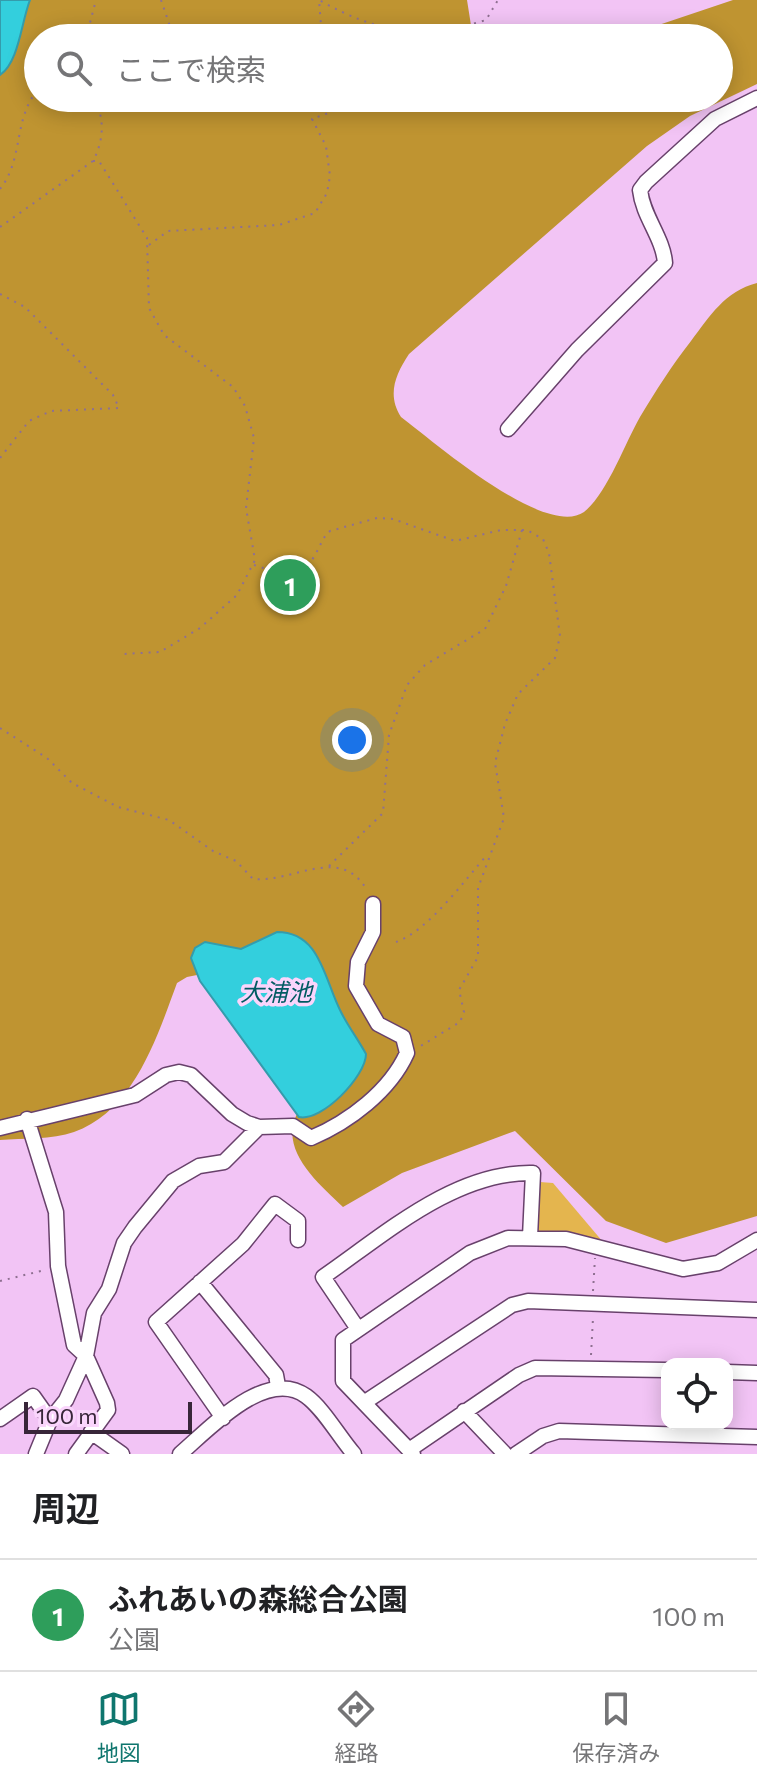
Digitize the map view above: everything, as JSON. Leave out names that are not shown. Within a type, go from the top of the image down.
[{"type":"street","points":[[733,110],[757,98]]},
{"type":"street","points":[[508,429],[577,350],[665,263],[664,250],[642,206],[640,190],[715,119],[729,112]]},
{"type":"street","points":[[0,1128],[135,1095],[166,1075],[179,1072],[191,1075],[232,1114],[259,1127],[293,1126],[311,1138],[325,1132],[377,1093],[407,1053],[403,1037],[371,1017],[356,986],[358,962],[373,932],[373,904]]},
{"type":"street","points":[[27,1119],[56,1212],[58,1266],[74,1345],[86,1356],[108,1410],[76,1454]]},
{"type":"street","points":[[36,1454],[50,1420],[66,1400],[86,1356],[94,1313],[109,1289],[124,1243],[173,1181],[199,1166],[224,1162],[259,1127]]},
{"type":"street","points":[[358,1329],[323,1277],[435,1201],[494,1177],[533,1173],[530,1237]]},
{"type":"street","points":[[223,1418],[156,1322],[243,1244],[275,1204],[298,1221],[298,1240]]},
{"type":"street","points":[[661,1370],[535,1368],[464,1411],[411,1452],[343,1381],[343,1340],[470,1253],[508,1238],[530,1237],[595,1245],[683,1269],[718,1263],[757,1240]]},
{"type":"street","points":[[200,1282],[276,1375],[278,1386]]},
{"type":"street","points":[[365,1402],[512,1305],[528,1301],[757,1310]]},
{"type":"street","points":[[733,1372],[757,1373]]},
{"type":"street","points":[[180,1454],[261,1391],[278,1386],[306,1396],[354,1454]]},
{"type":"street","points":[[0,1419],[33,1396],[50,1420]]},
{"type":"street","points":[[464,1411],[505,1454]]},
{"type":"street","points":[[516,1454],[543,1436],[559,1431],[757,1437]]},
{"type":"street","points":[[91,1432],[122,1454]]},
{"type":"path","points":[[90,24],[96,0]]},
{"type":"path","points":[[161,0],[169,24]]},
{"type":"path","points":[[321,24],[319,0],[368,24]]},
{"type":"path","points":[[469,24],[486,20],[498,0]]},
{"type":"path","points":[[0,189],[14,163],[25,112]]},
{"type":"path","points":[[0,227],[93,161],[101,147],[99,112]]},
{"type":"path","points":[[149,245],[168,231],[279,225],[315,213],[327,193],[330,176],[326,146],[312,119],[331,112]]},
{"type":"path","points":[[93,161],[99,161],[149,245],[149,308],[164,335],[233,387],[252,429],[253,459],[246,508],[255,549],[254,565],[237,595],[200,628],[160,652],[123,654]]},
{"type":"path","points":[[0,294],[25,307],[113,395],[119,408],[51,411],[29,421],[0,458]]},
{"type":"path","points":[[254,565],[282,573],[300,571],[314,557],[330,531],[377,518],[393,519],[455,541],[501,530],[522,530],[543,539],[549,553],[560,636],[555,658],[518,694],[505,724],[495,763],[504,818],[478,888],[478,957],[459,990],[464,1015],[460,1022],[427,1045],[407,1053]]},
{"type":"path","points":[[328,867],[383,813],[387,799],[385,776],[389,735],[407,685],[425,665],[485,629],[506,586],[522,530]]},
{"type":"path","points":[[0,728],[47,758],[81,788],[118,807],[169,820],[213,851],[236,861],[253,879],[276,879],[328,867],[356,874],[373,904]]},
{"type":"path","points":[[396,942],[406,938],[428,919],[490,851]]},
{"type":"path","points":[[0,1281],[58,1266]]},
{"type":"shaded area","points":[[30,0],[467,0],[471,24],[24,24],[24,112],[698,112],[647,146],[409,354],[394,385],[394,401],[401,417],[463,465],[517,500],[543,512],[566,517],[584,512],[608,481],[640,417],[677,359],[727,298],[757,283],[757,1216],[666,1243],[606,1221],[515,1131],[402,1173],[343,1207],[321,1186],[302,1161],[292,1135],[294,1120],[302,1106],[212,972],[187,977],[177,983],[140,1070],[128,1090],[95,1122],[56,1136],[0,1140],[0,75],[15,52]]},
{"type":"shaded area","points":[[733,0],[757,0],[757,84],[733,95],[733,24],[662,24]]},
{"type":"shaded area","points":[[540,1182],[553,1183],[603,1242],[537,1231]]},
{"type":"water","points":[[0,0],[30,0],[15,52],[0,75]]},
{"type":"water","name":"大浦池","points":[[277,932],[291,934],[312,948],[343,1016],[366,1054],[359,1074],[341,1096],[308,1117],[299,1117],[200,981],[191,958],[195,948],[205,942],[241,949]]},
{"type":"place","name":"ふれあいの森総合公園","points":[[290,585]]}]
